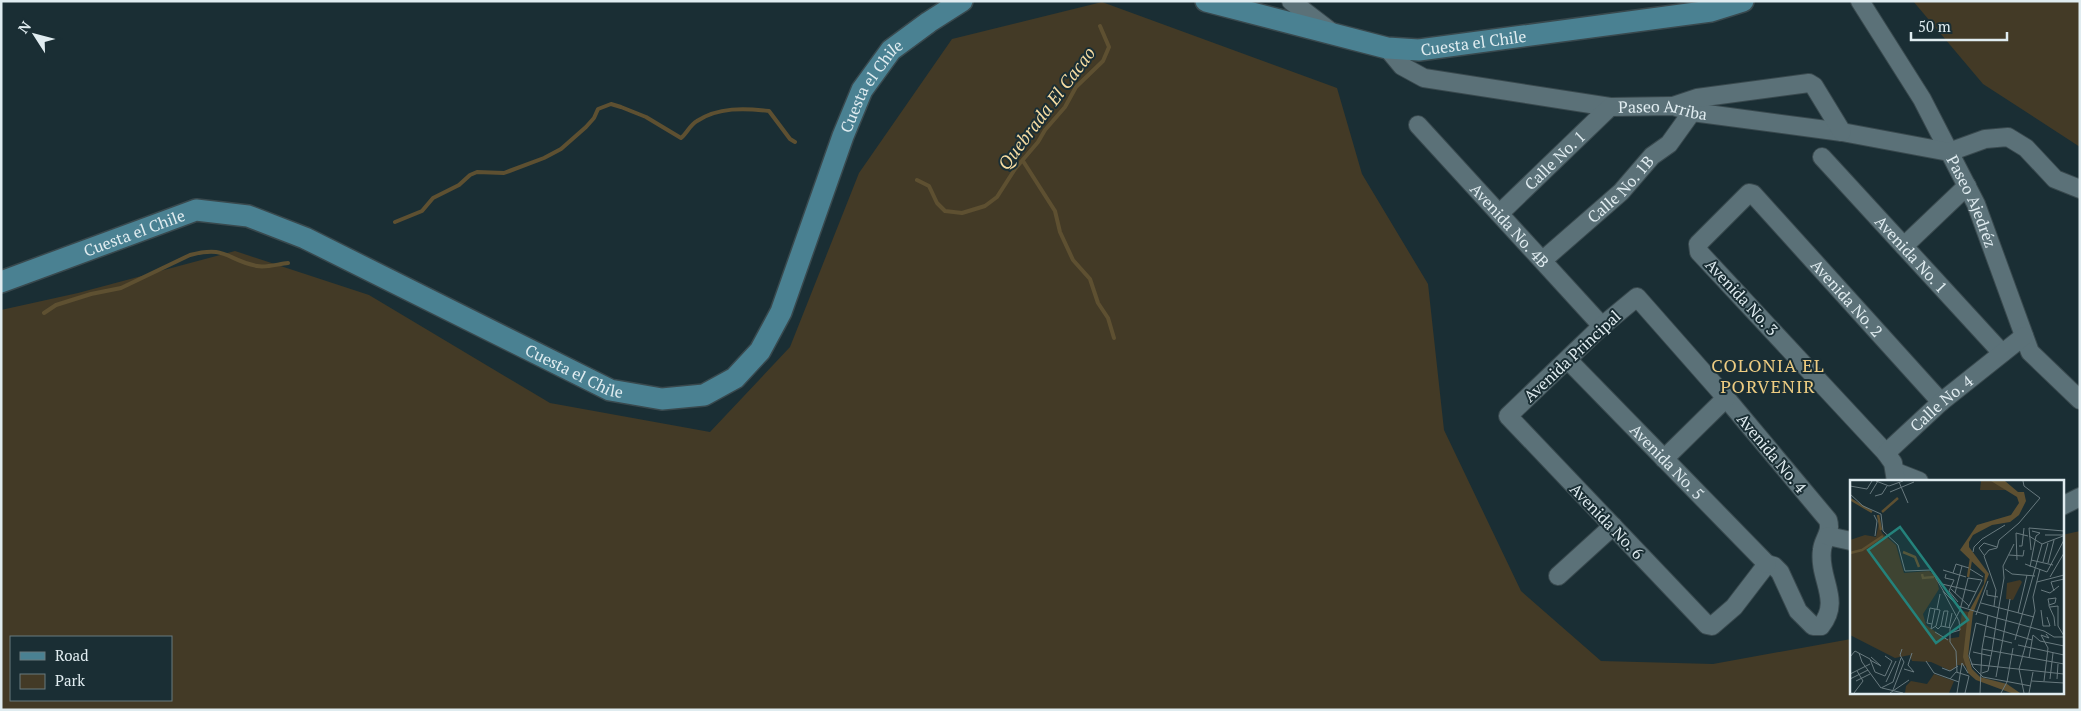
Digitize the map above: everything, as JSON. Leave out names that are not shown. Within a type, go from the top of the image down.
[{"type":"main road","name":"Cuesta el Chile","points":[[1,282],[196,210],[248,216],[305,238],[610,390],[662,400],[704,395],[735,378],[760,351],[781,312],[843,136],[862,90],[890,50],[962,1]]},
{"type":"main road","name":"Cuesta el Chile","points":[[1206,1],[1387,48],[1419,50],[1711,11],[1743,1]]},
{"type":"street","points":[[1291,1],[1334,34]]},
{"type":"street","name":"Paseo Ajedréz","points":[[1860,1],[1922,99],[1976,204],[2030,352],[2080,400]]},
{"type":"street","name":"Paseo Arriba","points":[[1387,48],[1402,66],[1424,78],[1610,107],[1673,106],[1692,112],[1842,132],[1949,152]]},
{"type":"street","points":[[1673,106],[1697,98],[1808,83],[1814,86],[1842,132]]},
{"type":"street","name":"Calle No. 1","points":[[1500,213],[1610,107]]},
{"type":"street","name":"Calle No. 1B","points":[[1543,260],[1621,192],[1652,156],[1669,144],[1692,112]]},
{"type":"street","name":"Avenida No. 4B","points":[[1418,125],[1602,326]]},
{"type":"street","points":[[1949,152],[1985,139],[2008,137],[2026,148],[2056,179],[2080,189]]},
{"type":"street","name":"Avenida No. 1","points":[[1822,157],[2002,353]]},
{"type":"street","points":[[1904,246],[1966,186]]},
{"type":"street","name":"Avenida No. 2","points":[[1699,252],[1698,244],[1749,193],[1753,194],[1941,402]]},
{"type":"street","name":"Avenida No. 3","points":[[1699,252],[1886,452]]},
{"type":"street","name":"Avenida Principal","points":[[1508,416],[1602,326],[1636,297]]},
{"type":"street","name":"Avenida No. 4","points":[[1636,297],[1726,398],[1828,528]]},
{"type":"street","name":"Calle No. 4","points":[[1886,452],[1941,402],[2024,336]]},
{"type":"street","name":"Avenida No. 5","points":[[1568,360],[1767,564]]},
{"type":"street","points":[[1664,459],[1726,398]]},
{"type":"street","name":"Avenida No. 6","points":[[1508,416],[1707,625],[1712,626],[1734,607],[1767,564]]},
{"type":"street","points":[[1886,452],[1896,477],[1913,480]]},
{"type":"street","points":[[2064,505],[2080,497]]},
{"type":"street","points":[[1558,576],[1613,526]]},
{"type":"street","points":[[1767,564],[1774,566],[1780,572],[1786,588],[1802,616],[1813,626],[1821,626],[1831,609],[1830,595],[1822,567],[1822,548],[1828,528],[1850,540]]},
{"type":"green space","points":[[1913,1],[2080,1],[2080,147],[1983,84]]},
{"type":"green space","points":[[1102,2],[1337,88],[1362,174],[1428,284],[1444,430],[1521,591],[1601,661],[1713,664],[1850,639],[1850,694],[2064,694],[2064,535],[2080,531],[2080,710],[1,710],[1,310],[78,293],[235,251],[369,295],[550,403],[710,432],[790,347],[859,173],[952,39]]},
{"type":"waterway","name":"Quebrada El Cacao","points":[[917,180],[929,186],[937,203],[945,211],[962,213],[985,206],[997,197],[1015,169],[1065,107],[1076,87],[1103,61],[1109,47],[1100,26]]},
{"type":"waterway","name":"Quebrada El Cacao","points":[[395,222],[422,211],[433,198],[459,185],[470,175],[477,172],[504,173],[544,158],[561,149],[586,127],[594,118],[598,109],[611,104],[646,117],[681,138],[695,123],[705,116],[714,113],[741,109],[769,111],[790,139],[795,142]]},
{"type":"waterway","points":[[1023,161],[1055,211],[1060,232],[1073,260],[1090,279],[1098,303],[1108,318],[1114,338]]},
{"type":"waterway","name":"Quebrada El Cacao","points":[[44,313],[56,305],[91,294],[121,288],[190,255],[202,252],[226,254],[247,263],[261,266],[288,263]]},
{"type":"district","name":"COLONIA EL PORVENIR","points":[[1768,375]]}]
